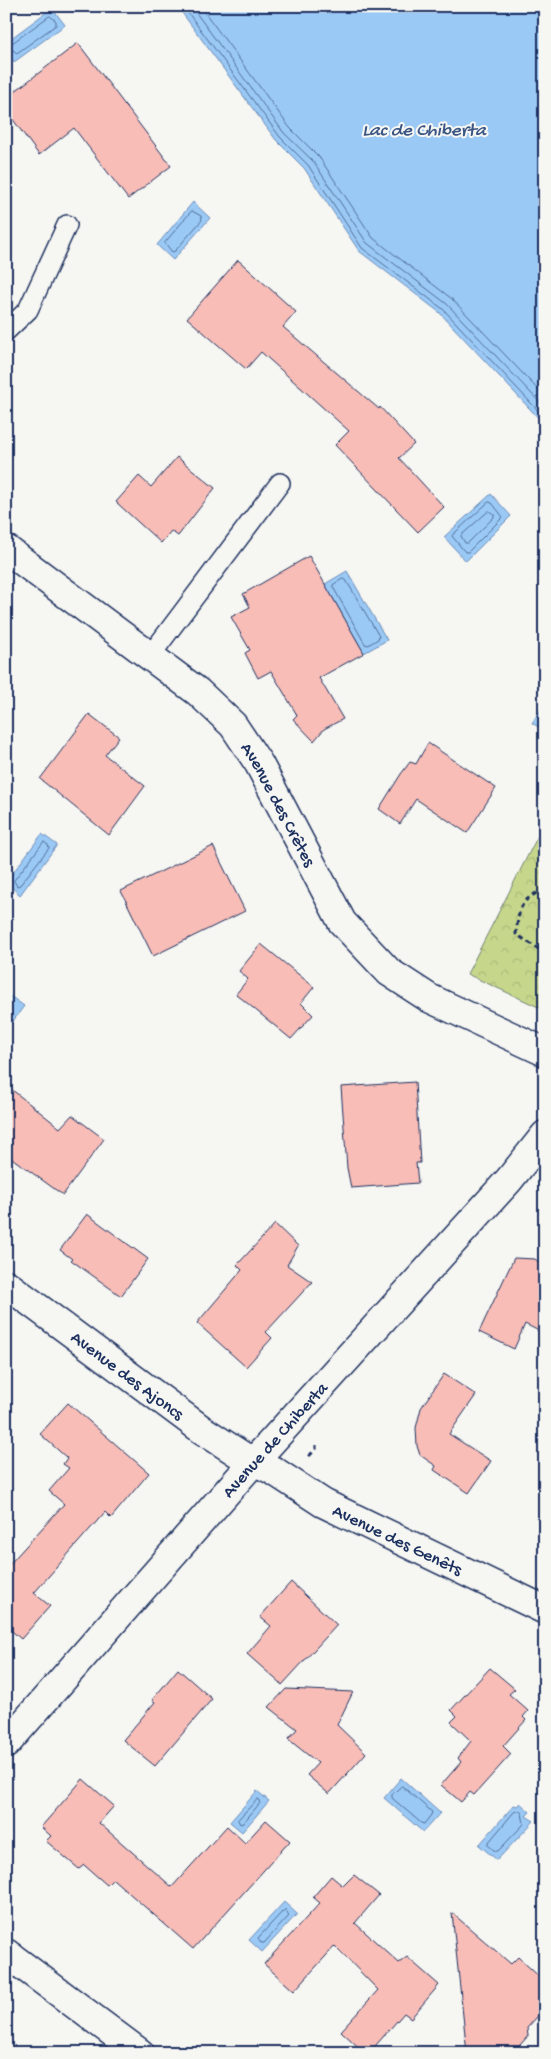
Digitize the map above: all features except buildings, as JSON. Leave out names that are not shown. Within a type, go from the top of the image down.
[{"type":"street","name":"Avenue des Crêtes","points":[[6,549],[198,692],[233,725],[259,764],[342,922],[389,972],[429,998],[545,1052]]},
{"type":"street","name":"Avenue de Chiberta","points":[[6,1744],[255,1460],[508,1180],[545,1135]]},
{"type":"street","name":"Avenue des Ajoncs","points":[[6,1284],[201,1429],[241,1454],[255,1460]]},
{"type":"street","name":"Avenue des Genêts","points":[[255,1460],[288,1479],[323,1503],[545,1610]]},
{"type":"street","points":[[6,1954],[140,2053]]},
{"type":"lane","points":[[6,331],[28,310],[67,225]]},
{"type":"lane","points":[[150,656],[280,483]]},
{"type":"path","points":[[545,890],[532,895],[519,909],[516,934],[545,953]]},
{"type":"green space","points":[[545,822],[545,1010],[467,974]]},
{"type":"water","name":"Lac de Chiberta","points":[[177,6],[545,6],[545,425],[439,312],[359,251],[304,168],[276,140]]},
{"type":"water","points":[[52,8],[65,25],[14,62],[6,50],[6,42]]},
{"type":"water","points":[[193,202],[210,218],[173,260],[157,245]]},
{"type":"water","points":[[491,494],[511,516],[466,561],[444,537]]},
{"type":"water","points":[[347,571],[387,640],[364,653],[325,584]]},
{"type":"water","points":[[545,703],[545,731],[532,723]]},
{"type":"water","points":[[42,834],[57,845],[20,895],[6,882]]},
{"type":"water","points":[[6,993],[24,1006],[10,1025],[6,1022]]},
{"type":"water","points":[[401,1778],[440,1813],[423,1832],[384,1798]]},
{"type":"water","points":[[257,1791],[269,1801],[242,1832],[230,1822]]},
{"type":"water","points":[[520,1803],[530,1812],[526,1816],[534,1821],[497,1860],[479,1845],[514,1805],[517,1806]]},
{"type":"water","points":[[284,1902],[297,1914],[262,1952],[249,1940]]}]
